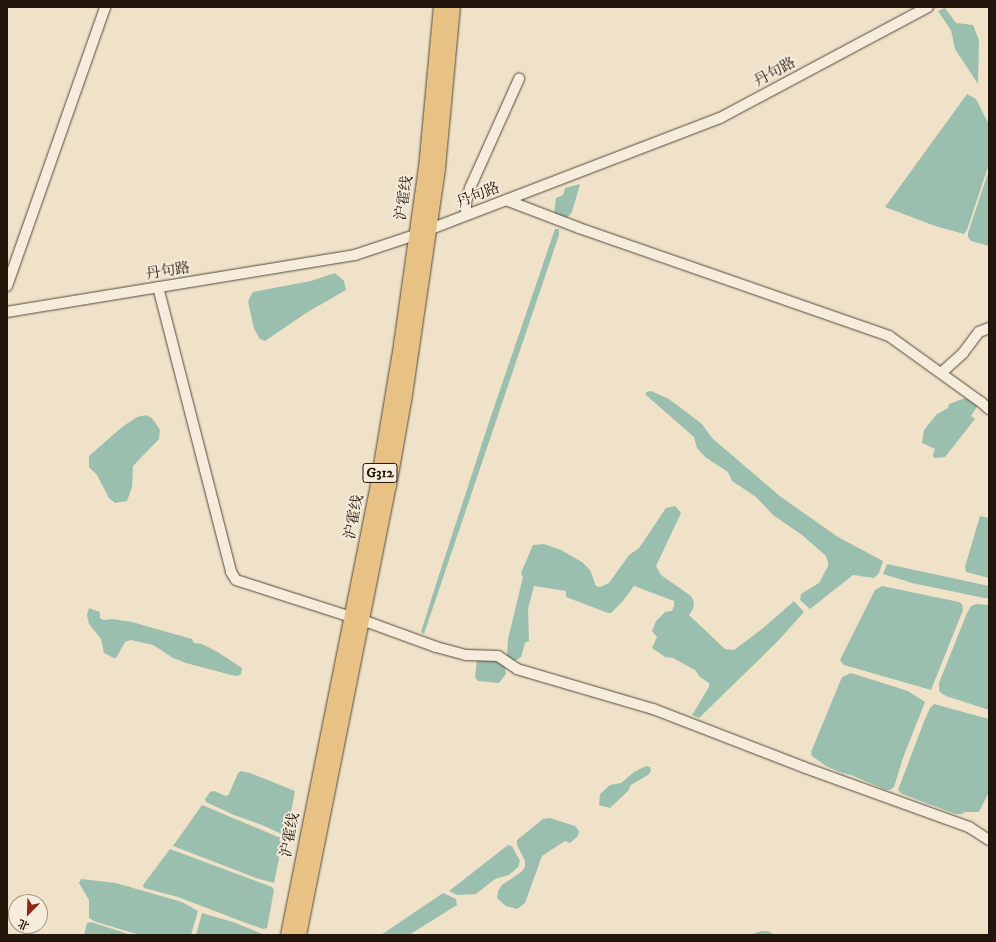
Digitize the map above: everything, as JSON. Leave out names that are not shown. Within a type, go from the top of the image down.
[{"type":"highway","name":"沪霍线","points":[[299,935],[357,618],[401,345],[415,235],[426,168],[441,7]]},
{"type":"highway","name":"沪霍线","points":[[288,935],[400,425],[438,168],[453,7]]},
{"type":"street","points":[[7,286],[105,7]]},
{"type":"street","name":"丹句路","points":[[7,312],[355,255],[466,216],[720,118],[928,7]]},
{"type":"street","points":[[466,216],[466,202],[470,188],[519,79]]},
{"type":"street","points":[[506,200],[579,228],[888,336],[982,402],[989,409]]},
{"type":"street","points":[[158,288],[230,572],[236,580],[357,618],[436,647],[466,655],[498,656],[518,669],[653,709],[803,767],[969,827],[989,840]]},
{"type":"street","points":[[940,373],[963,353],[979,332],[989,328]]},
{"type":"shaded area","points":[[945,8],[956,23],[973,25],[979,40],[978,84],[955,49],[951,30],[938,11]]},
{"type":"shaded area","points":[[967,94],[976,99],[989,125],[989,164],[967,230],[964,234],[935,226],[885,207]]},
{"type":"shaded area","points":[[989,170],[989,246],[971,241],[968,237],[968,233]]},
{"type":"shaded area","points":[[580,184],[572,212],[567,218],[554,214],[556,198],[563,195],[565,188]]},
{"type":"shaded area","points":[[555,229],[559,229],[559,235],[424,634],[421,632],[438,578],[490,419]]},
{"type":"shaded area","points":[[335,273],[344,281],[346,290],[306,313],[265,341],[260,339],[254,329],[248,301],[253,292],[311,281]]},
{"type":"shaded area","points":[[651,391],[669,399],[702,424],[712,438],[781,497],[838,537],[883,561],[879,573],[874,578],[853,575],[810,609],[800,600],[801,594],[819,583],[828,566],[826,556],[802,535],[773,515],[756,497],[732,481],[728,472],[705,457],[697,448],[694,437],[646,395],[646,392]]},
{"type":"shaded area","points":[[965,398],[978,405],[971,416],[975,419],[945,457],[934,458],[933,455],[935,449],[922,443],[924,430],[937,414],[948,408],[949,404]]},
{"type":"shaded area","points":[[146,415],[152,418],[160,430],[159,439],[133,466],[132,487],[127,501],[115,503],[109,498],[97,475],[89,467],[89,456],[122,427],[137,417]]},
{"type":"shaded area","points":[[675,506],[681,513],[656,566],[661,575],[691,596],[694,602],[693,609],[689,615],[725,649],[734,650],[762,629],[794,601],[804,612],[779,640],[699,718],[692,715],[709,687],[709,683],[700,677],[695,670],[673,658],[665,657],[652,648],[657,637],[652,631],[656,621],[665,612],[672,611],[674,601],[634,586],[622,602],[611,613],[608,613],[566,597],[566,591],[534,586],[528,609],[529,641],[525,643],[521,657],[505,667],[506,674],[499,683],[478,681],[475,677],[477,660],[499,660],[507,655],[508,639],[523,577],[521,573],[533,545],[544,544],[561,550],[582,562],[590,570],[596,586],[600,587],[609,583],[629,555],[639,548],[666,508]]},
{"type":"shaded area","points":[[980,516],[989,518],[989,578],[966,572],[965,567]]},
{"type":"shaded area","points":[[887,564],[989,586],[989,599],[912,583],[883,574]]},
{"type":"shaded area","points":[[882,586],[959,602],[962,604],[963,610],[931,690],[844,665],[840,660],[875,590]]},
{"type":"shaded area","points":[[976,604],[989,605],[989,710],[946,696],[939,690],[939,683],[967,613],[971,606]]},
{"type":"shaded area","points":[[89,608],[100,612],[100,618],[104,620],[112,619],[132,622],[192,639],[194,643],[202,644],[216,651],[242,668],[241,674],[237,676],[231,675],[186,663],[173,658],[153,645],[131,640],[125,642],[116,658],[114,658],[104,653],[101,639],[89,624],[87,615]]},
{"type":"shaded area","points":[[851,673],[908,691],[925,702],[903,758],[894,787],[890,790],[886,790],[851,775],[839,772],[826,766],[812,756],[811,752],[842,677]]},
{"type":"shaded area","points":[[934,704],[989,719],[989,792],[979,812],[955,814],[902,794],[898,790],[925,719],[930,708]]},
{"type":"shaded area","points":[[646,766],[650,767],[651,771],[648,775],[631,785],[628,791],[610,808],[599,805],[600,794],[610,785],[621,783],[634,772]]},
{"type":"shaded area","points":[[241,771],[250,773],[295,791],[288,828],[284,835],[206,802],[205,799],[210,792],[214,791],[226,796],[229,794],[238,773]]},
{"type":"shaded area","points":[[202,805],[283,839],[274,883],[256,878],[173,846]]},
{"type":"shaded area","points":[[550,818],[575,826],[579,831],[578,836],[570,843],[565,841],[542,856],[525,903],[517,909],[506,906],[497,898],[498,891],[502,885],[521,872],[525,867],[525,861],[517,845],[517,840],[543,819]]},
{"type":"shaded area","points":[[508,845],[512,846],[520,861],[518,867],[509,875],[495,879],[476,894],[457,895],[449,891]]},
{"type":"shaded area","points":[[170,849],[272,887],[274,890],[267,928],[263,929],[178,897],[144,888],[143,885]]},
{"type":"shaded area","points":[[81,879],[116,883],[182,902],[198,911],[191,935],[140,935],[96,922],[89,918],[89,900],[79,883]]},
{"type":"shaded area","points":[[443,893],[456,899],[457,905],[409,935],[381,935]]},
{"type":"shaded area","points":[[202,913],[233,922],[265,935],[196,935]]},
{"type":"shaded area","points":[[91,922],[130,935],[84,935],[87,923]]},
{"type":"shaded area","points":[[761,931],[768,931],[775,935],[750,935]]}]
